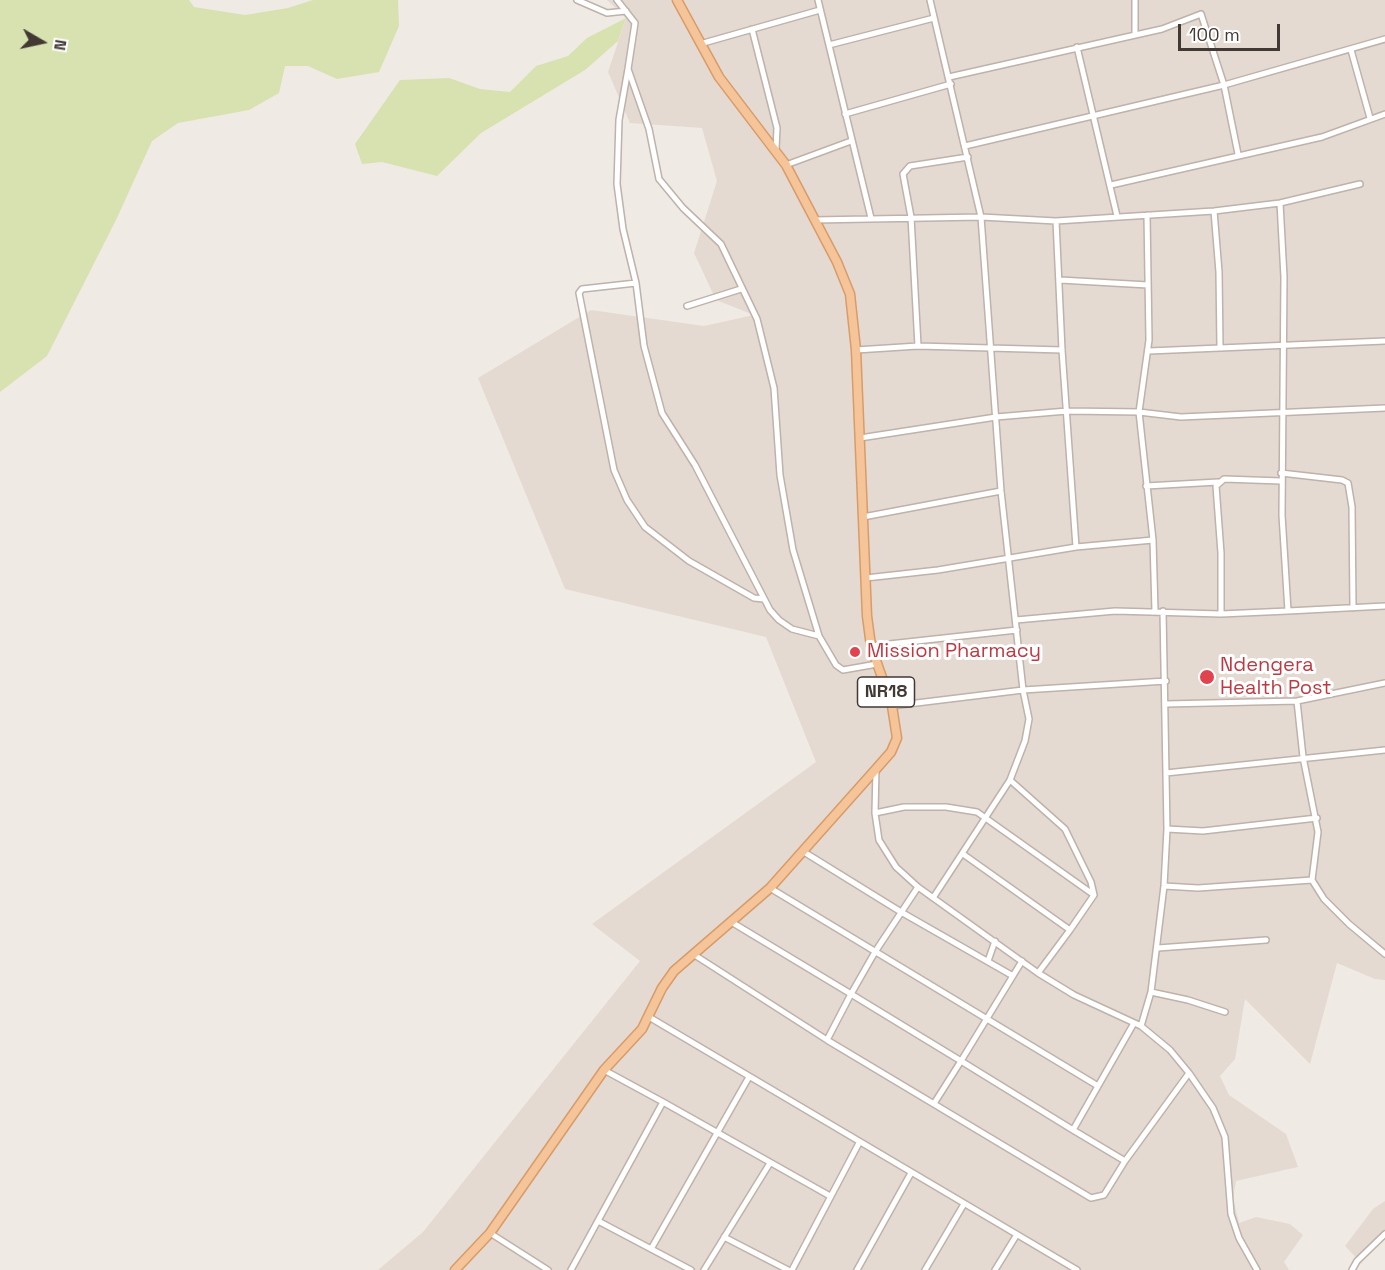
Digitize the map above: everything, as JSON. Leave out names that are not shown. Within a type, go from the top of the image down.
[{"type":"main road","name":"NR18","points":[[455,1270],[490,1233],[604,1070],[642,1029],[662,988],[674,971],[733,923],[770,888],[891,752],[897,738],[892,706],[871,646],[856,350],[850,294],[837,262],[786,165],[776,149],[733,97],[700,44],[677,0]]},
{"type":"street","points":[[577,0],[607,13],[626,11]]},
{"type":"street","points":[[617,0],[634,19],[636,31],[619,120],[616,184],[623,229],[636,283],[644,346],[662,413],[695,465],[764,599],[778,620],[803,634],[819,636]]},
{"type":"street","points":[[818,0],[871,218]]},
{"type":"street","points":[[930,0],[981,217],[1001,491],[1023,690],[1029,719],[1028,729],[1010,780],[933,898]]},
{"type":"street","points":[[1135,0],[1135,34]]},
{"type":"street","points":[[700,44],[820,10]]},
{"type":"street","points":[[949,77],[1162,29],[1201,14],[1224,85],[1238,154]]},
{"type":"street","points":[[829,45],[934,18]]},
{"type":"street","points":[[752,29],[777,128],[776,149]]},
{"type":"street","points":[[965,146],[1224,85],[1385,39]]},
{"type":"street","points":[[1077,47],[1117,216]]},
{"type":"street","points":[[1351,50],[1370,118]]},
{"type":"street","points":[[628,69],[649,129],[659,179],[683,208],[721,244],[757,319],[774,388],[780,475],[793,550],[819,636],[836,665],[843,670],[877,664]]},
{"type":"street","points":[[845,114],[951,84]]},
{"type":"street","points":[[1111,185],[1238,154],[1322,137],[1385,114]]},
{"type":"street","points":[[786,165],[851,141]]},
{"type":"street","points":[[918,346],[910,218],[903,174],[910,166],[968,157]]},
{"type":"street","points":[[814,220],[981,217],[1056,221],[1214,211],[1280,202],[1360,184]]},
{"type":"street","points":[[1280,202],[1284,277],[1281,481],[1288,611]]},
{"type":"street","points":[[1214,211],[1219,272],[1220,347]]},
{"type":"street","points":[[1147,215],[1149,351],[1139,412],[1153,540],[1155,611]]},
{"type":"street","points":[[1056,221],[1062,350],[1076,547]]},
{"type":"street","points":[[1059,280],[1148,285]]},
{"type":"street","points":[[636,283],[582,289],[579,293],[614,470],[627,500],[653,534],[689,561],[754,598],[764,599]]},
{"type":"street","points":[[687,306],[741,289]]},
{"type":"street","points":[[1149,351],[1385,341]]},
{"type":"street","points":[[856,350],[918,346],[991,346],[1062,350]]},
{"type":"street","points":[[860,438],[996,417],[1067,411],[1139,412],[1181,417],[1385,408]]},
{"type":"street","points":[[1281,473],[1342,480],[1348,483],[1352,507],[1353,608]]},
{"type":"street","points":[[1146,486],[1218,482],[1224,479],[1281,481]]},
{"type":"street","points":[[1218,482],[1221,614]]},
{"type":"street","points":[[863,517],[1001,491]]},
{"type":"street","points":[[866,578],[1008,559],[1076,547],[1153,540]]},
{"type":"street","points":[[1016,621],[1115,611],[1221,614],[1385,606]]},
{"type":"street","points":[[1141,1026],[1152,992],[1164,886],[1167,829],[1163,611]]},
{"type":"street","points":[[871,646],[1017,630]]},
{"type":"street","points":[[892,706],[1023,690],[1166,681]]},
{"type":"street","points":[[1166,704],[1298,701],[1385,683]]},
{"type":"street","points":[[1298,701],[1303,757],[1317,818],[1318,832],[1312,880],[1324,899],[1349,924],[1385,954]]},
{"type":"street","points":[[1166,773],[1385,750]]},
{"type":"street","points":[[876,769],[875,813],[879,840],[886,855],[918,887],[1038,973],[1074,994],[1141,1026],[1170,1050],[1189,1073],[1213,1108],[1226,1137],[1231,1214],[1239,1238],[1257,1270]]},
{"type":"street","points":[[1010,780],[1065,829],[1091,882],[1094,895],[1038,973]]},
{"type":"street","points":[[875,813],[904,807],[970,809],[986,817],[1094,895]]},
{"type":"street","points":[[1167,829],[1203,831],[1317,818]]},
{"type":"street","points":[[804,852],[901,912],[1013,976]]},
{"type":"street","points":[[963,854],[1070,930]]},
{"type":"street","points":[[1164,886],[1198,888],[1312,880]]},
{"type":"street","points":[[827,1040],[875,952],[918,887]]},
{"type":"street","points":[[770,888],[985,1020],[1098,1086]]},
{"type":"street","points":[[733,923],[1125,1161]]},
{"type":"street","points":[[1158,948],[1266,940]]},
{"type":"street","points":[[988,961],[995,941]]},
{"type":"street","points":[[693,954],[827,1040],[935,1102],[1091,1198],[1104,1195],[1125,1161],[1189,1073]]},
{"type":"street","points":[[935,1102],[1022,961]]},
{"type":"street","points":[[1152,992],[1225,1012]]},
{"type":"street","points":[[649,1017],[1077,1270]]},
{"type":"street","points":[[1073,1130],[1134,1023]]},
{"type":"street","points":[[604,1070],[830,1196]]},
{"type":"street","points":[[651,1249],[749,1077]]},
{"type":"street","points":[[571,1270],[600,1222],[663,1102]]},
{"type":"street","points":[[724,1237],[790,1270],[859,1143]]},
{"type":"street","points":[[704,1270],[770,1163]]},
{"type":"street","points":[[857,1270],[911,1173]]},
{"type":"street","points":[[925,1270],[964,1204]]},
{"type":"street","points":[[600,1222],[691,1270]]},
{"type":"street","points":[[490,1233],[548,1270]]},
{"type":"street","points":[[1352,1270],[1385,1234]]},
{"type":"street","points":[[995,1270],[1016,1236]]},
{"type":"shaded area","points":[[607,0],[1385,0],[1385,980],[1375,979],[1337,963],[1310,1064],[1245,999],[1235,1059],[1220,1076],[1229,1095],[1286,1134],[1298,1167],[1236,1181],[1233,1198],[1239,1223],[1256,1217],[1290,1224],[1303,1235],[1284,1262],[1289,1270],[378,1270],[423,1232],[640,961],[592,924],[816,762],[766,637],[565,589],[478,378],[591,310],[704,326],[754,315],[716,300],[694,253],[717,181],[702,128],[630,123],[608,72],[626,18]]},
{"type":"shaded area","points":[[1385,1201],[1385,1238],[1361,1262],[1364,1266],[1345,1246],[1373,1209]]},
{"type":"green space","points":[[0,0],[189,0],[194,7],[245,15],[288,8],[313,0],[398,0],[399,26],[379,72],[337,79],[308,66],[285,66],[279,93],[249,110],[178,123],[152,141],[116,220],[47,356],[0,392]]},
{"type":"green space","points":[[626,18],[618,41],[585,70],[481,133],[437,176],[382,162],[362,164],[355,144],[400,80],[449,78],[480,89],[510,92],[536,66],[568,56],[587,38]]},
{"type":"place","name":"Mission Pharmacy","points":[[855,652]]},
{"type":"place","name":"Ndengera Health Post","points":[[1207,677]]}]
